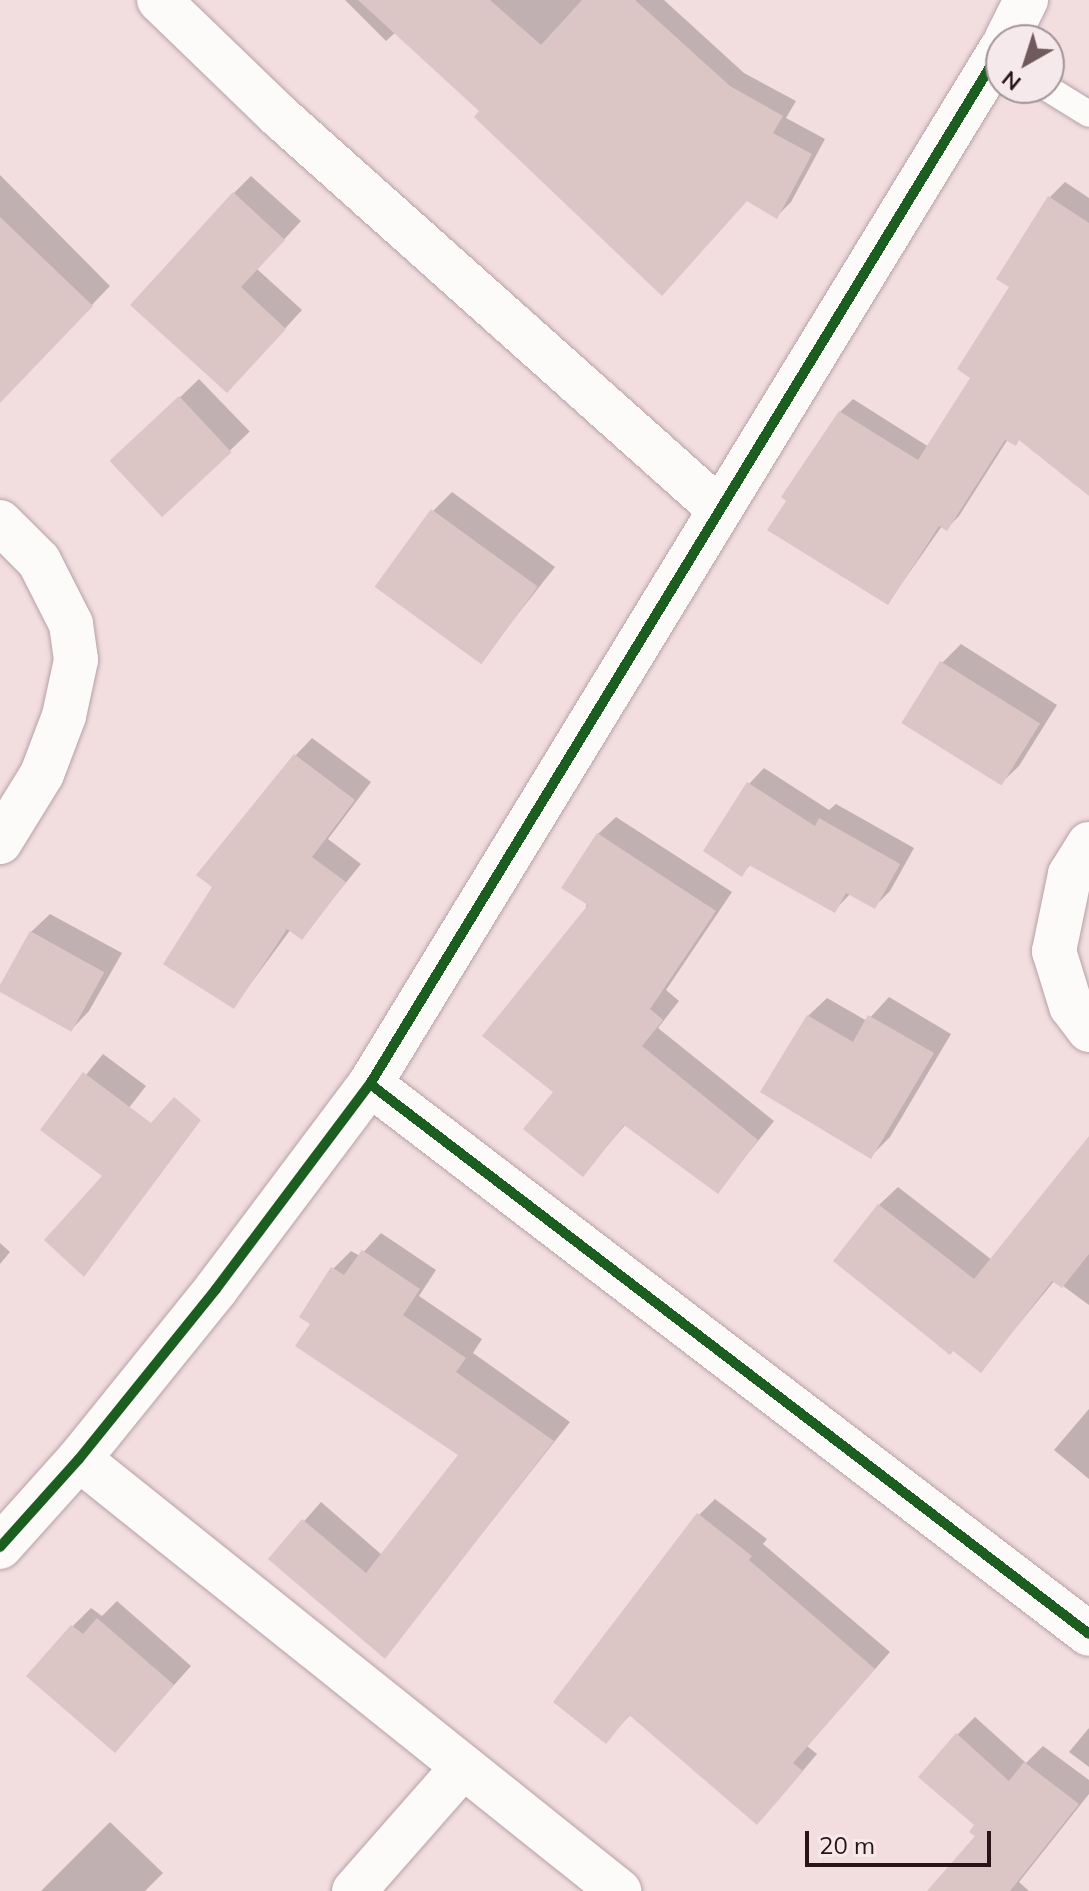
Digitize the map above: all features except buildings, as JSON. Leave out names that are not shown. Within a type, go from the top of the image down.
[{"type":"street","points":[[159,0],[278,115],[718,508]]},
{"type":"street","points":[[1014,24],[1026,0]]},
{"type":"street","points":[[0,1547],[79,1459],[370,1084],[718,508],[985,77]]},
{"type":"street","points":[[0,522],[39,561],[71,624],[76,660],[64,716],[42,774],[0,842]]},
{"type":"street","points":[[1089,844],[1070,874],[1054,951],[1071,1006],[1089,1030]]},
{"type":"street","points":[[370,1084],[1089,1634]]},
{"type":"street","points":[[79,1459],[461,1769],[619,1891]]},
{"type":"street","points":[[354,1891],[461,1769]]},
{"type":"lane","points":[[1065,99],[1089,114]]},
{"type":"cycle path","points":[[0,1547],[79,1459],[216,1289],[370,1084],[985,75]]},
{"type":"cycle path","points":[[370,1084],[1089,1634]]}]
